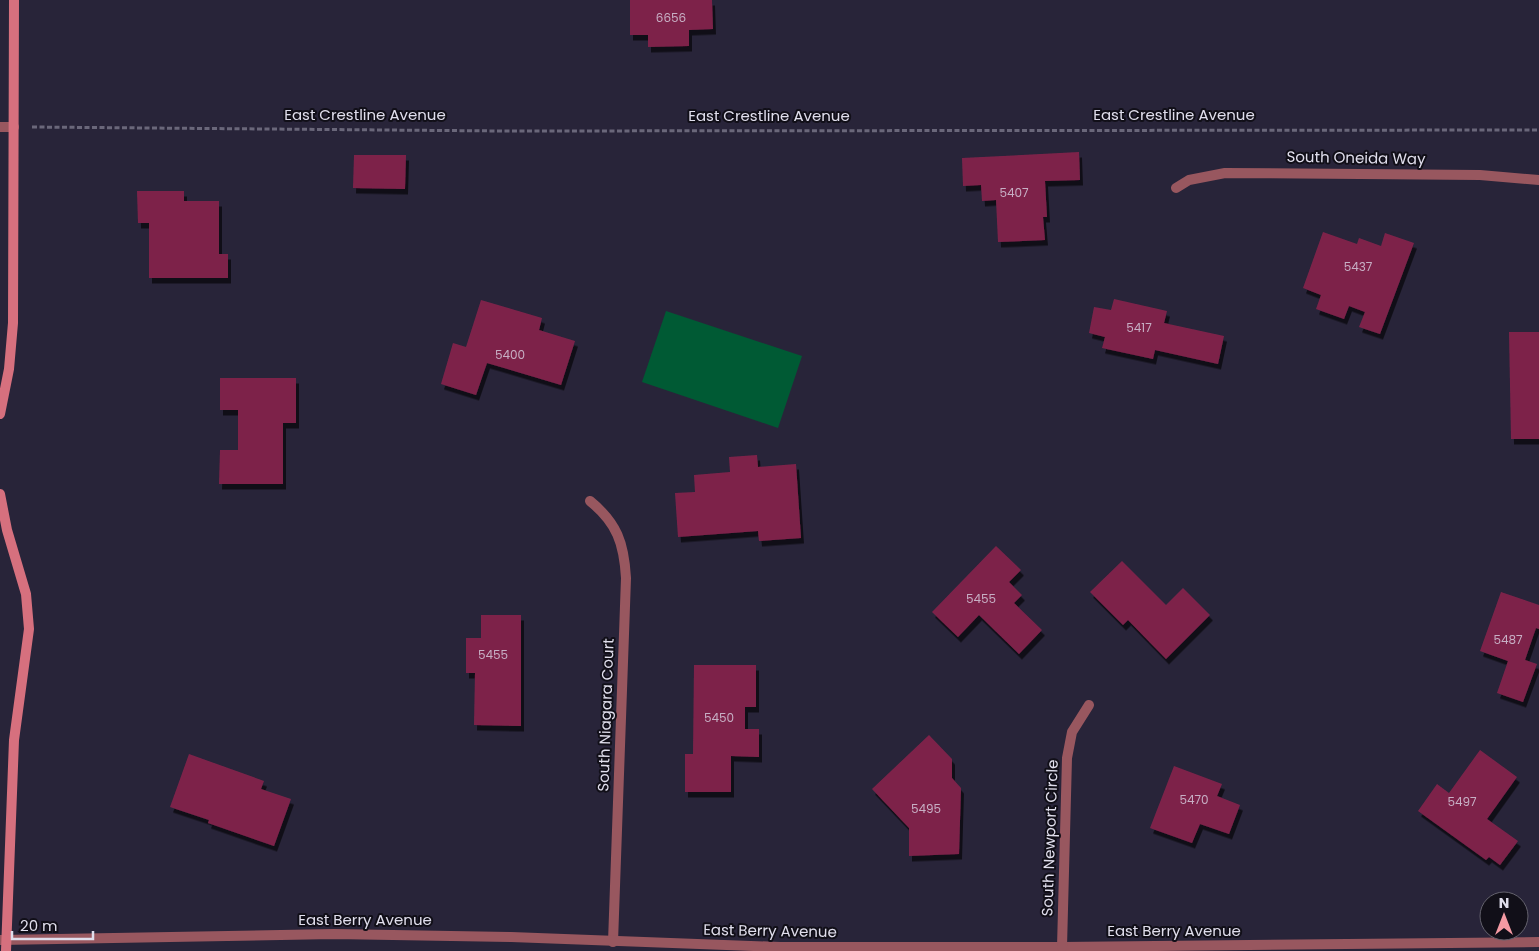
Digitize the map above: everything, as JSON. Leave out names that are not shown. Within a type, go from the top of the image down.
[{"type":"street","points":[[0,414],[10,368],[12,331],[14,0]]},
{"type":"street","points":[[0,127],[14,127]]},
{"type":"street","name":"South Oneida Way","points":[[1176,188],[1189,180],[1225,173],[1480,175],[1539,180]]},
{"type":"street","points":[[0,494],[7,530],[26,594],[29,629],[14,740],[3,940],[6,951]]},
{"type":"street","name":"South Niagara Court","points":[[590,501],[610,521],[618,534],[625,553],[626,578],[613,942]]},
{"type":"street","name":"South Newport Circle","points":[[1062,947],[1067,758],[1072,732],[1089,705]]},
{"type":"street","name":"East Berry Avenue","points":[[3,940],[334,934],[511,937],[780,947],[1372,948],[1539,942]]},
{"type":"path","name":"East Crestline Avenue","points":[[14,127],[502,131],[1539,130]]},
{"type":"green space","points":[[666,311],[802,356],[778,428],[642,382]]},
{"type":"building","points":[[630,0],[712,0],[713,29],[689,30],[689,46],[648,47],[648,35],[630,35]]},
{"type":"building","points":[[1079,152],[1080,180],[1045,181],[1047,217],[1043,217],[1045,240],[998,242],[996,200],[982,201],[981,185],[963,186],[962,158]]},
{"type":"building","points":[[354,155],[406,155],[405,189],[353,188]]},
{"type":"building","points":[[137,191],[184,191],[184,201],[219,201],[219,254],[228,254],[228,278],[149,278],[149,223],[138,223]]},
{"type":"building","points":[[1323,232],[1357,244],[1359,238],[1381,246],[1385,233],[1414,243],[1380,334],[1359,327],[1365,312],[1349,306],[1344,319],[1316,309],[1321,295],[1303,288]]},
{"type":"building","points":[[1114,299],[1167,311],[1164,323],[1224,336],[1218,364],[1155,350],[1153,359],[1102,348],[1105,337],[1089,333],[1094,307],[1111,310]]},
{"type":"building","points":[[481,300],[542,318],[539,330],[575,341],[561,385],[487,363],[476,395],[441,384],[453,343],[466,347]]},
{"type":"building","points":[[1509,332],[1539,332],[1539,439],[1511,439]]},
{"type":"building","points":[[220,378],[296,378],[296,423],[283,423],[283,484],[219,484],[220,450],[238,450],[238,410],[220,410]]},
{"type":"building","points":[[757,455],[758,467],[796,464],[801,538],[759,541],[758,531],[678,537],[675,493],[695,492],[694,475],[730,472],[729,457]]},
{"type":"building","points":[[996,546],[1021,570],[1009,582],[1022,595],[1014,603],[1042,630],[1019,654],[979,615],[958,637],[932,612]]},
{"type":"building","points":[[1122,561],[1166,605],[1183,588],[1210,615],[1166,659],[1128,620],[1123,625],[1090,592]]},
{"type":"building","points":[[1501,592],[1539,605],[1539,629],[1536,628],[1525,660],[1537,664],[1523,702],[1497,693],[1508,661],[1480,651]]},
{"type":"building","points":[[481,615],[521,615],[521,726],[474,725],[475,673],[466,673],[466,638],[481,638]]},
{"type":"building","points":[[694,665],[756,665],[756,707],[745,707],[745,729],[759,729],[759,757],[731,756],[731,792],[685,792],[685,754],[693,754]]},
{"type":"building","points":[[929,735],[952,759],[952,778],[961,788],[959,854],[909,856],[909,828],[872,789]]},
{"type":"building","points":[[1480,750],[1517,777],[1487,819],[1518,841],[1500,865],[1489,857],[1486,860],[1418,811],[1437,784],[1449,793]]},
{"type":"building","points":[[189,754],[264,781],[261,789],[291,799],[274,846],[208,823],[209,820],[170,807]]},
{"type":"building","points":[[1174,766],[1222,784],[1217,796],[1240,805],[1229,834],[1200,824],[1192,843],[1150,828]]}]
